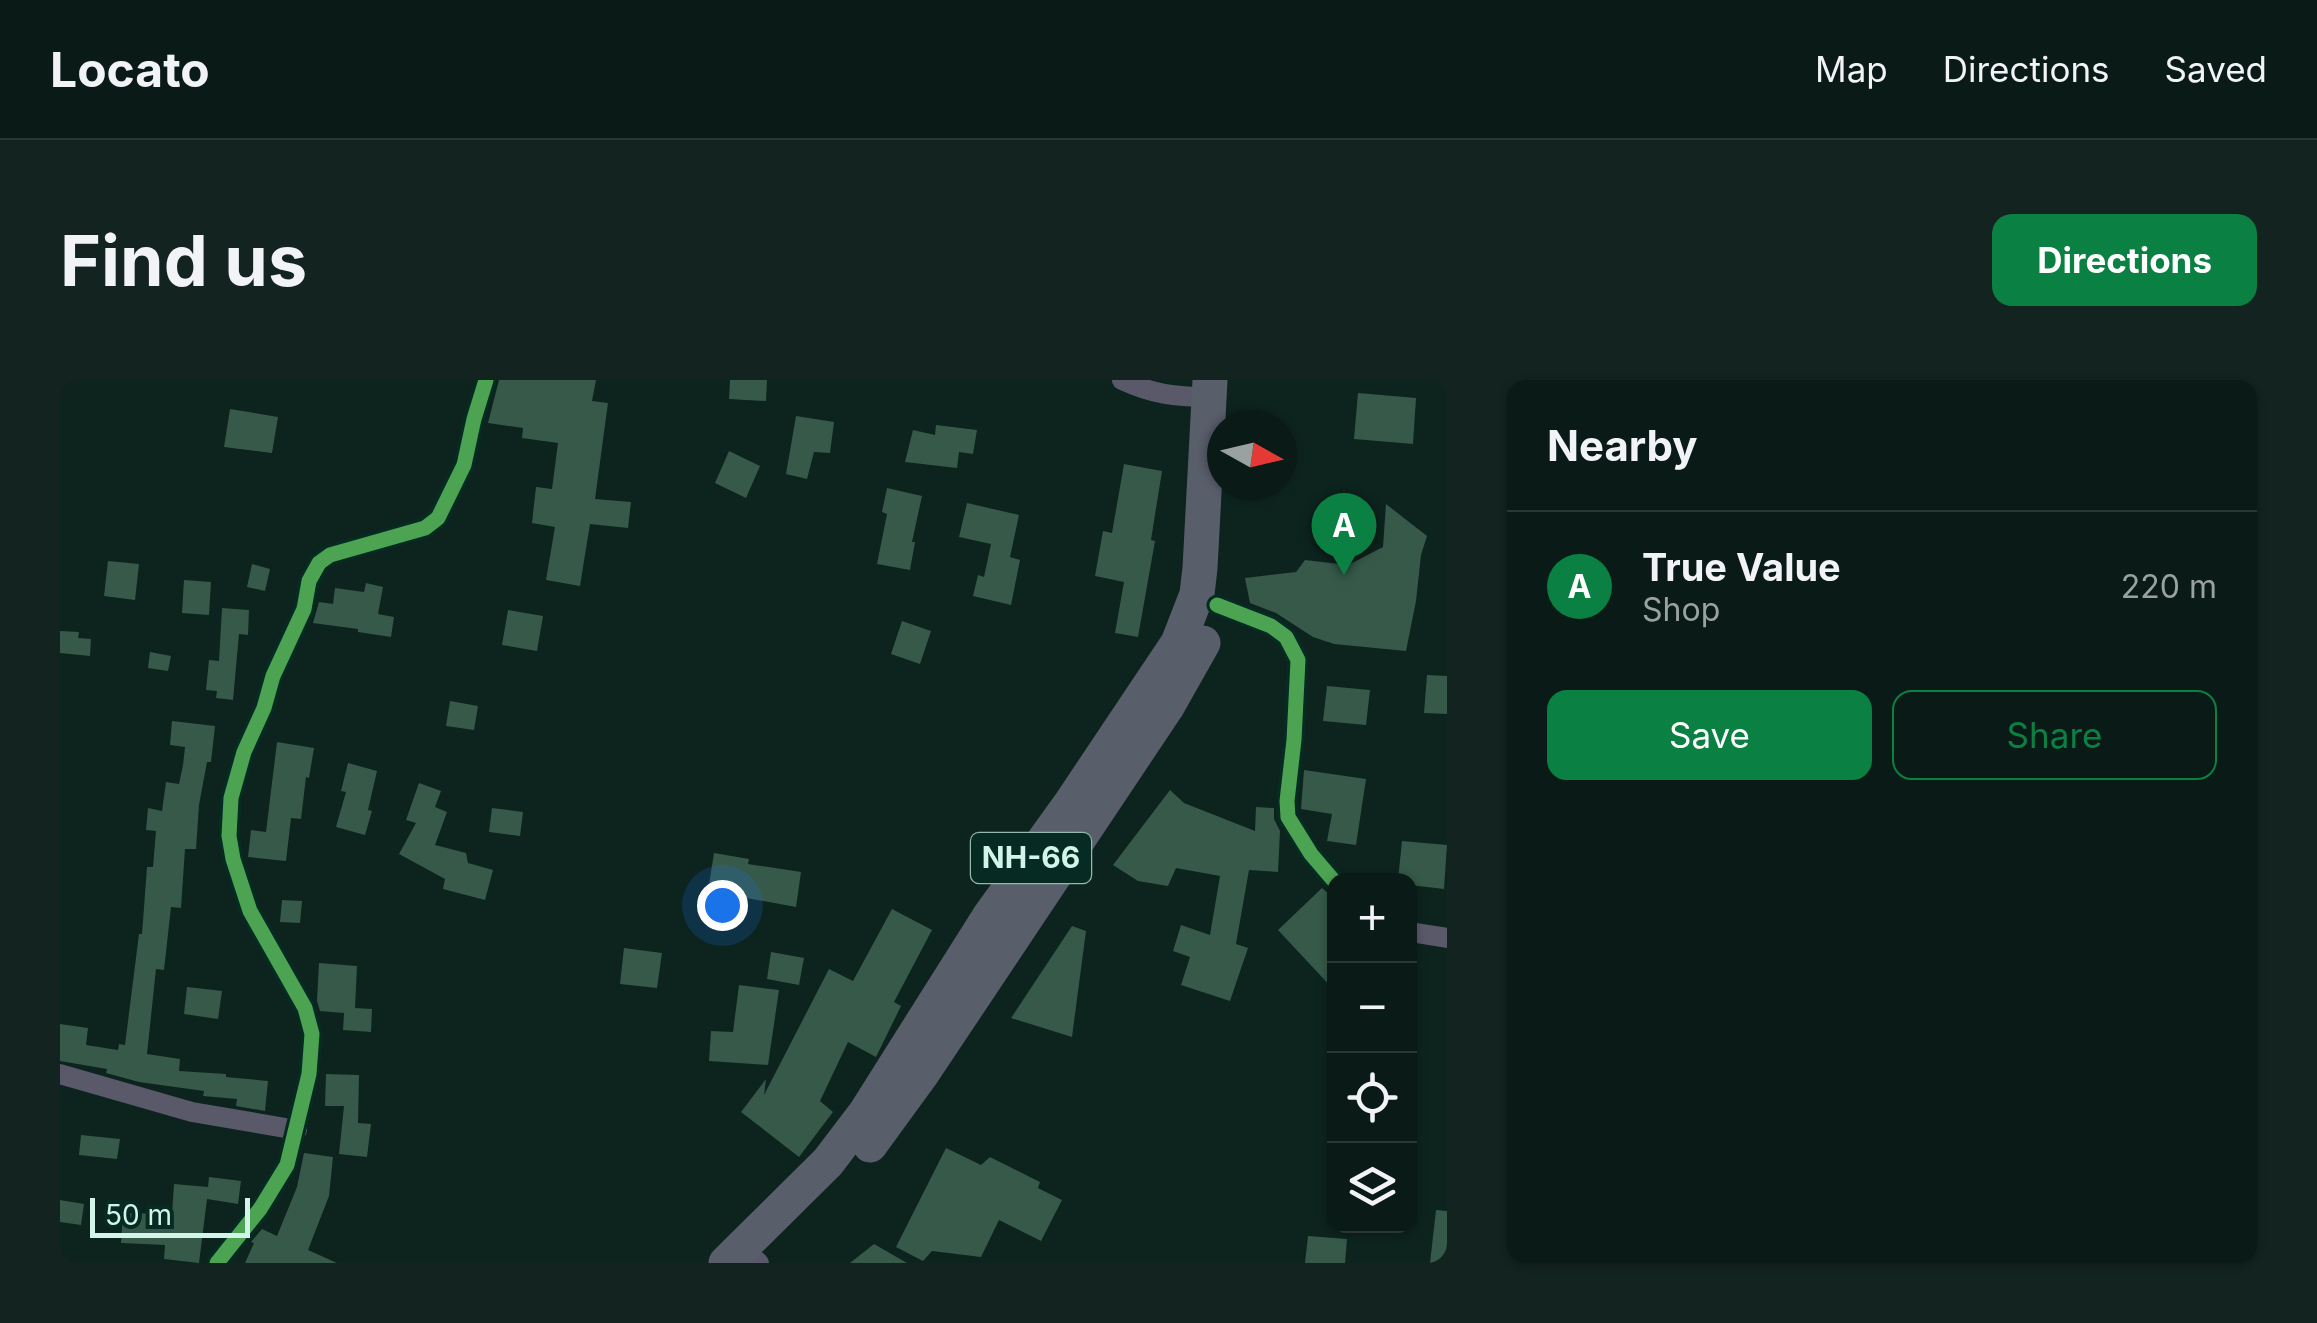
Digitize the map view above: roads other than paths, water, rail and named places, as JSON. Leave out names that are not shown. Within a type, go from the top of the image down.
[{"type":"highway","name":"NH-66","points":[[749,1263],[866,1112],[989,917],[1178,643],[1196,594],[1222,396]]},
{"type":"highway","points":[[749,1263],[853,1168],[921,1075],[1168,705],[1207,636],[1218,604],[1226,542],[1226,500]]},
{"type":"street","points":[[217,1263],[260,1209],[287,1165],[309,1074],[312,1034],[305,1008],[250,910],[233,860],[229,836],[236,777],[273,676],[304,610],[310,581],[319,563],[330,555],[426,528],[438,518],[464,466],[486,380]]},
{"type":"street","points":[[1122,380],[1149,392],[1184,398],[1222,396]]},
{"type":"street","points":[[1218,604],[1270,626],[1286,638],[1298,660],[1288,817],[1310,854],[1328,873]]},
{"type":"street","points":[[1417,933],[1447,938]]},
{"type":"street","points":[[60,1074],[192,1112],[297,1130]]},
{"type":"place","name":"True Value","points":[[1344,575]]}]
